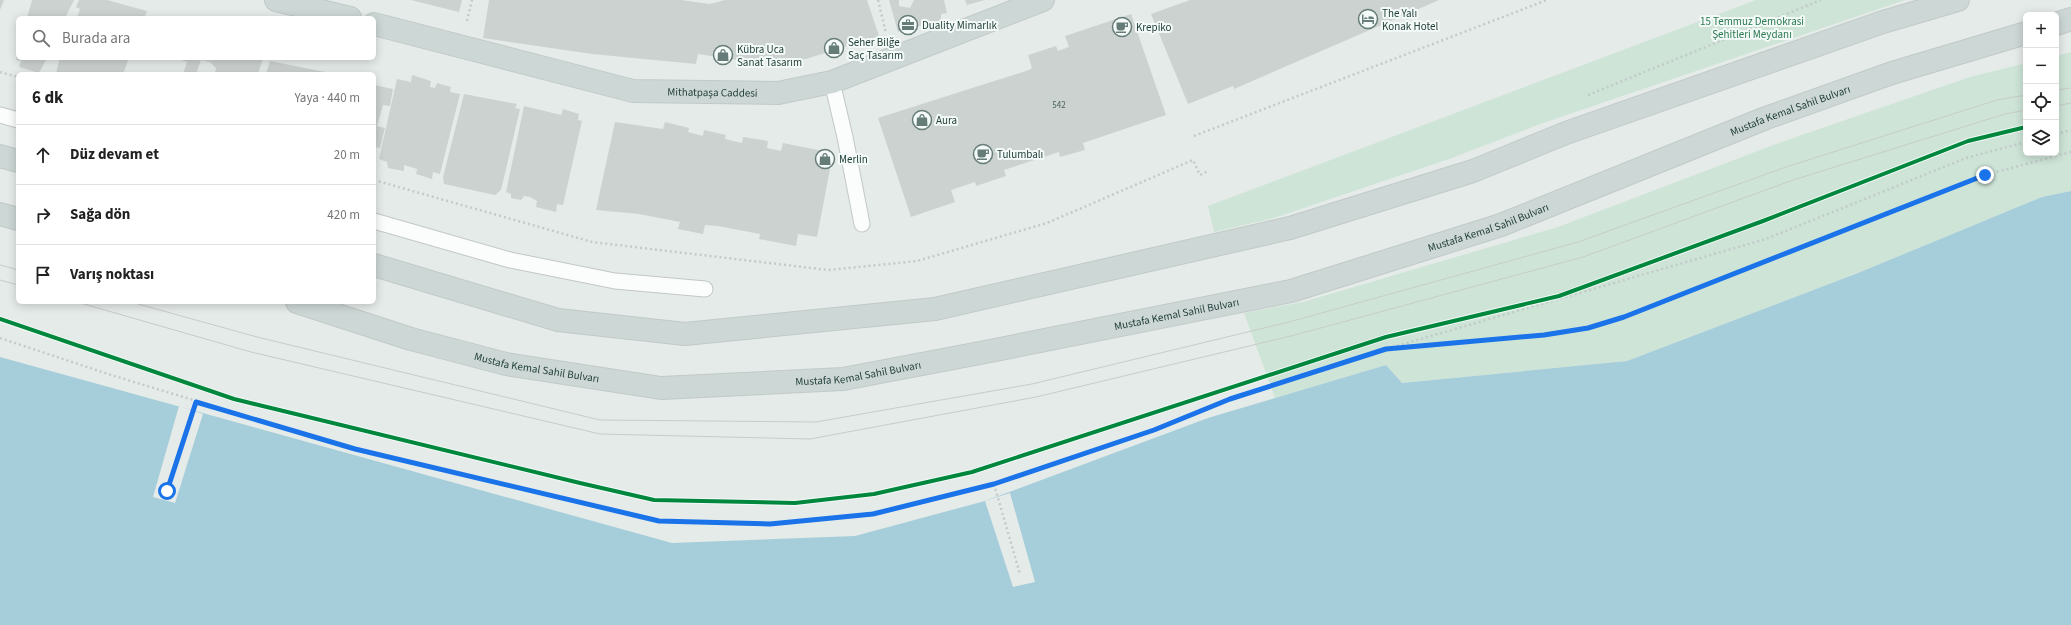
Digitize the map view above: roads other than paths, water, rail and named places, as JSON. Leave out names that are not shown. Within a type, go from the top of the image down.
[{"type":"main road","points":[[276,0],[342,16]]},
{"type":"main road","name":"Mithatpaşa Caddesi","points":[[376,25],[633,91],[778,92],[832,82],[1043,0]]},
{"type":"main road","points":[[376,266],[558,320],[685,334],[935,309],[1290,228],[1473,171],[1566,133],[1883,22],[1958,0]]},
{"type":"main road","points":[[2059,23],[2071,19]]},
{"type":"main road","name":"Mustafa Kemal Sahil Bulvarı","points":[[303,304],[411,339],[506,364],[661,388],[843,379],[1291,290],[1501,225],[1766,118],[1892,73],[2023,34]]},
{"type":"main road","points":[[0,156],[16,160]]},
{"type":"main road","points":[[0,214],[16,218]]},
{"type":"lane","points":[[832,82],[845,137],[862,224]]},
{"type":"lane","points":[[0,115],[16,119]]},
{"type":"lane","points":[[376,222],[510,260],[615,281],[705,289]]},
{"type":"water","points":[[2071,191],[2071,625],[0,625],[0,357],[672,543],[855,536],[985,501],[1208,418],[1386,365],[1402,383],[1627,361],[1858,273],[2042,197]]},
{"type":"tram line","points":[[2059,90],[2071,88]]},
{"type":"tram line","points":[[138,304],[257,337],[600,420],[816,422],[1032,384],[1289,322],[1578,242],[1786,167],[1997,100],[2023,96]]},
{"type":"tram line","points":[[2059,105],[2071,103]]},
{"type":"tram line","points":[[84,304],[251,352],[600,434],[810,439],[1036,397],[1291,336],[1583,257],[1793,180],[2005,114],[2023,111]]},
{"type":"tram line","points":[[0,265],[16,269]]},
{"type":"tram line","points":[[0,280],[16,284]]},
{"type":"place","name":"The Yalı Konak Hotel","points":[[1368,19]]},
{"type":"place","name":"Duality Mimarlık","points":[[908,25]]},
{"type":"place","name":"Krepiko","points":[[1122,27]]},
{"type":"place","name":"Seher Bilğe Saç Tasarım","points":[[834,48]]},
{"type":"place","name":"Kübra Uca Sanat Tasarım","points":[[723,55]]},
{"type":"place","name":"Aura","points":[[922,120]]},
{"type":"place","name":"Tulumbalı","points":[[983,154]]},
{"type":"place","name":"Merlin","points":[[825,159]]},
{"type":"park label","name":"15 Temmuz Demokrasi Şehitleri Meydanı","points":[[1752,27]]}]
